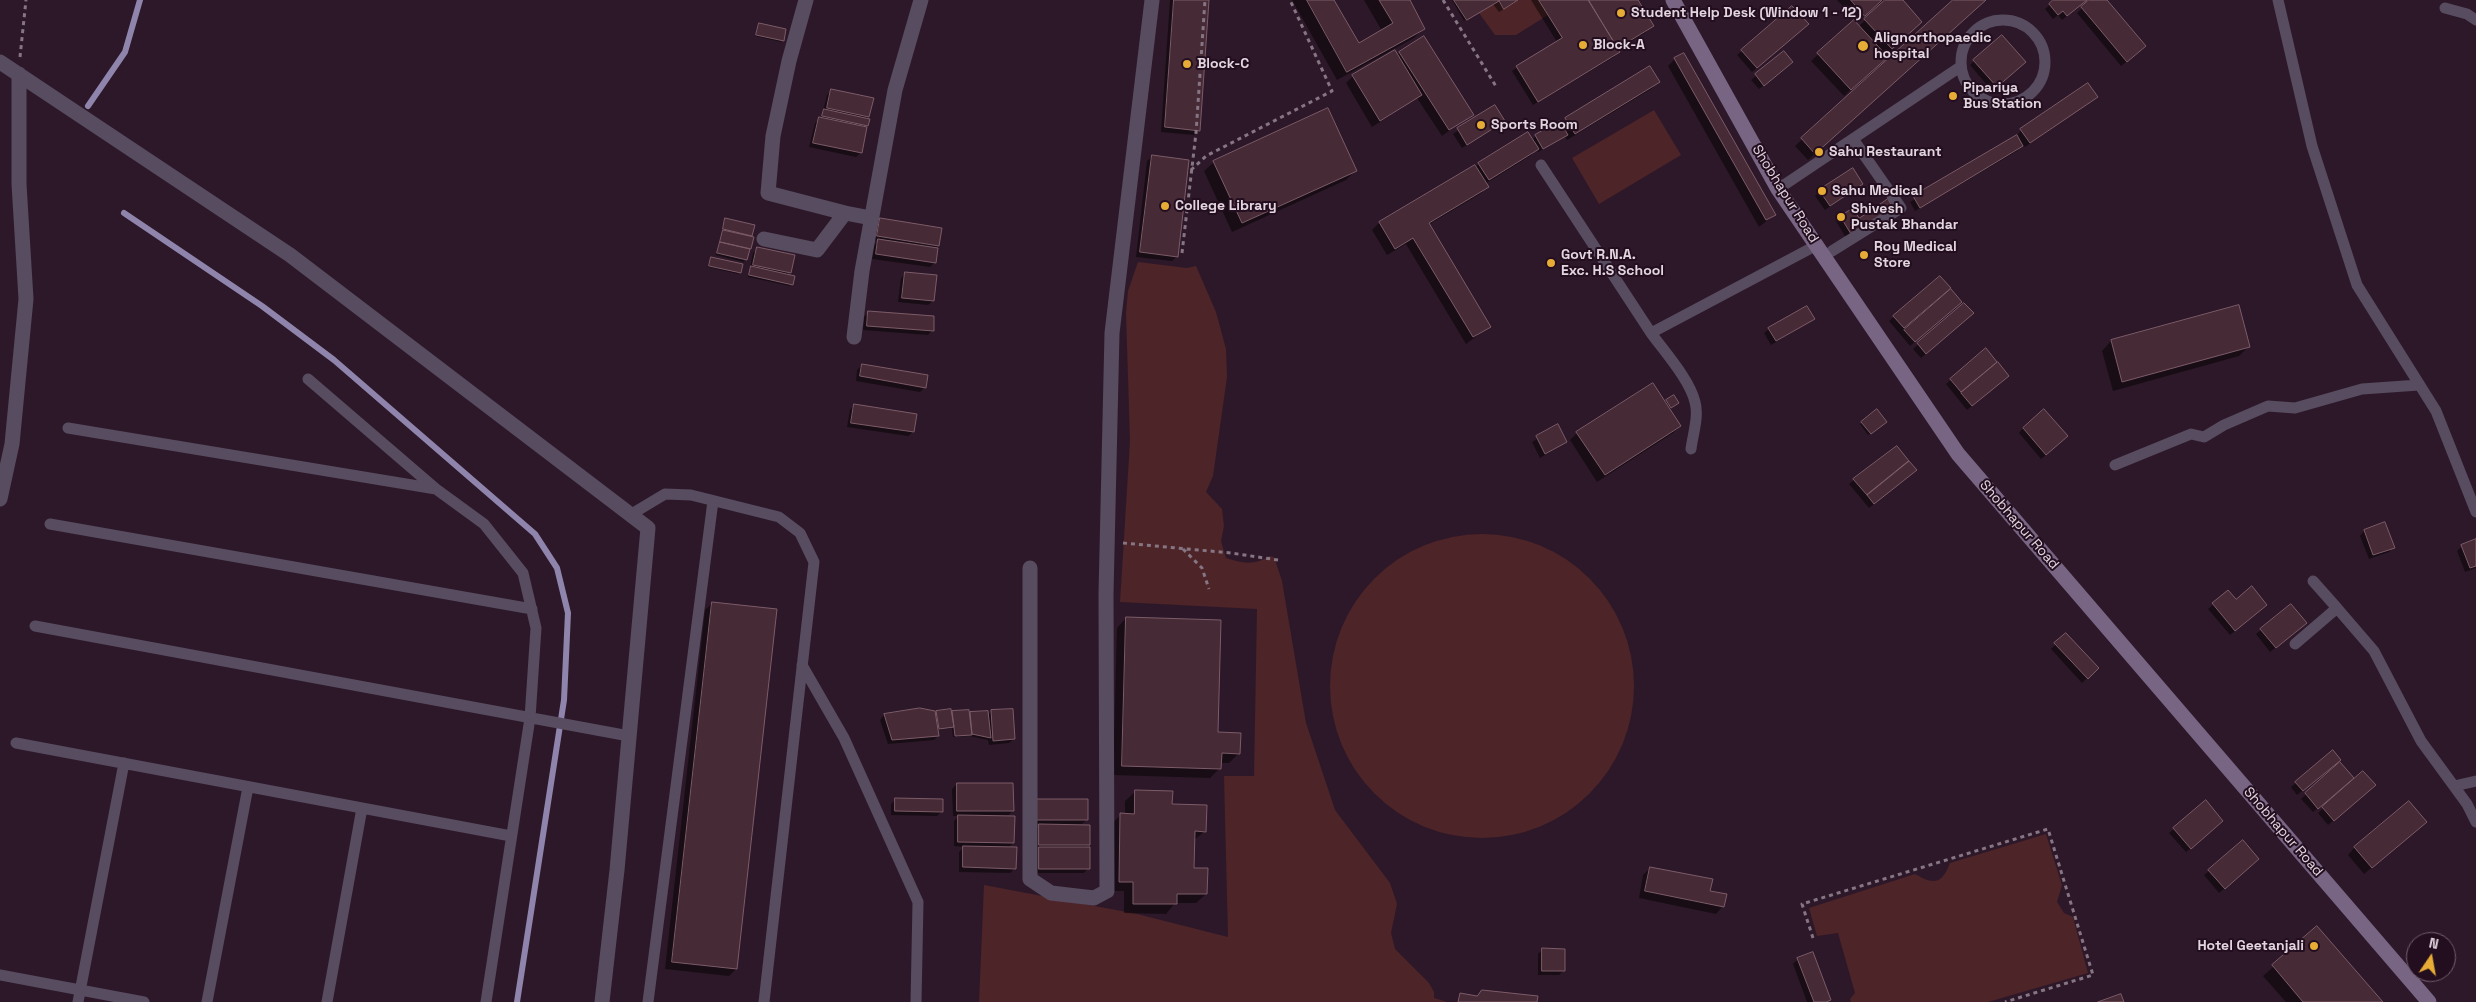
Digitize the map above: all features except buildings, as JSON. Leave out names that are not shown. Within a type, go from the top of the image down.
[{"type":"main road","name":"Shobhapur Road","points":[[1673,0],[1817,245],[1958,454],[2429,1002]]},
{"type":"main road","name":"Shobhapur Road","points":[[1683,0],[1783,186],[1832,251],[1966,450],[2439,1002]]},
{"type":"street","points":[[806,0],[789,61],[773,136],[768,193],[871,218]]},
{"type":"street","points":[[854,337],[871,218],[895,90],[921,0]]},
{"type":"street","points":[[1030,568],[1030,879],[1051,893],[1094,898],[1108,891],[1107,541],[1112,333],[1152,0]]},
{"type":"street","points":[[0,62],[290,255],[648,528],[602,1002]]},
{"type":"street","points":[[0,499],[12,444],[26,299],[19,184],[19,74]]},
{"type":"street","points":[[764,239],[817,250],[845,212]]},
{"type":"lane","points":[[2278,0],[2312,146],[2357,285],[2436,411],[2476,512]]},
{"type":"lane","points":[[2446,8],[2467,14],[2476,20]]},
{"type":"lane","points":[[2004,20],[2019,23],[2031,30],[2040,42],[2045,54],[2045,68],[2037,86],[2023,100],[2010,104],[1996,104],[1984,100],[1972,92],[1964,80],[1960,67],[1961,52],[1967,38],[1977,28],[1990,21],[2004,20]]},
{"type":"lane","points":[[1783,186],[1960,67]]},
{"type":"lane","points":[[1832,251],[1901,208],[1853,138]]},
{"type":"lane","points":[[1541,165],[1687,385],[1695,402],[1696,418],[1691,449]]},
{"type":"lane","points":[[1651,332],[1817,245]]},
{"type":"lane","points":[[308,379],[436,488],[484,524],[523,573],[536,628],[530,718],[486,1002]]},
{"type":"lane","points":[[2115,465],[2191,434],[2204,437],[2224,425],[2268,406],[2295,408],[2362,389],[2419,385]]},
{"type":"lane","points":[[68,428],[436,488]]},
{"type":"lane","points":[[630,515],[665,494],[691,495],[780,517],[800,533],[814,562],[764,1002]]},
{"type":"lane","points":[[648,1002],[713,501]]},
{"type":"lane","points":[[50,524],[532,609]]},
{"type":"lane","points":[[2313,581],[2374,651],[2421,741],[2467,804],[2476,822]]},
{"type":"lane","points":[[2294,644],[2337,608]]},
{"type":"lane","points":[[35,626],[629,736]]},
{"type":"lane","points":[[802,665],[844,738],[918,902],[916,1002]]},
{"type":"lane","points":[[16,743],[511,836]]},
{"type":"lane","points":[[78,1002],[124,763]]},
{"type":"lane","points":[[2454,786],[2476,781]]},
{"type":"lane","points":[[207,1002],[248,786]]},
{"type":"lane","points":[[327,1002],[362,808]]},
{"type":"lane","points":[[0,975],[144,1002]]},
{"type":"path","points":[[19,74],[26,0]]},
{"type":"path","points":[[1182,253],[1205,0]]},
{"type":"path","points":[[1191,170],[1206,156],[1332,91],[1290,0]]},
{"type":"path","points":[[1442,0],[1497,88]]},
{"type":"path","points":[[1107,541],[1278,560]]},
{"type":"path","points":[[1183,549],[1202,568],[1209,589]]},
{"type":"path","points":[[1812,938],[1802,904],[2048,829],[2093,975],[2004,1002]]},
{"type":"shaded area","points":[[1518,0],[1539,0],[1548,15],[1516,35],[1495,35],[1479,13],[1499,1],[1504,9]]},
{"type":"shaded area","points":[[1654,110],[1681,155],[1599,204],[1572,158]]},
{"type":"shaded area","points":[[1138,262],[1187,268],[1196,266],[1216,312],[1226,349],[1227,377],[1213,476],[1206,492],[1222,509],[1224,526],[1221,541],[1226,558],[1248,563],[1269,556],[1274,557],[1282,581],[1306,723],[1335,810],[1390,883],[1397,904],[1391,933],[1395,949],[1429,983],[1434,992],[1434,998],[1447,1002],[979,1002],[984,885],[1137,914],[1228,937],[1224,776],[1254,776],[1257,609],[1120,602],[1130,441],[1126,313],[1128,291]]},
{"type":"shaded area","points":[[1467,534],[1497,534],[1526,540],[1554,552],[1579,568],[1600,589],[1616,614],[1628,642],[1634,671],[1634,701],[1623,744],[1609,771],[1590,794],[1567,813],[1540,827],[1497,838],[1467,838],[1438,832],[1410,820],[1385,804],[1364,783],[1348,758],[1336,730],[1330,701],[1330,671],[1336,642],[1348,614],[1364,589],[1385,568],[1410,552],[1438,540]]},
{"type":"shaded area","points":[[2046,834],[2062,885],[2057,902],[2064,913],[2073,917],[2088,973],[1988,1002],[1851,1002],[1850,999],[1855,993],[1838,933],[1817,936],[1809,908],[1915,874],[1927,880],[1937,880],[1944,875],[1950,863]]},
{"type":"waterway","points":[[88,106],[125,52],[140,0]]},
{"type":"waterway","points":[[124,213],[262,306],[334,360],[535,534],[557,568],[568,613],[564,700],[517,1002]]},
{"type":"place","name":"Student Help Desk (Window 1 - 12)","points":[[1621,13]]},
{"type":"place","name":"Block-A","points":[[1583,45]]},
{"type":"place","name":"Alignorthopaedic hospital","points":[[1863,46]]},
{"type":"place","name":"Block-C","points":[[1187,64]]},
{"type":"place","name":"Pipariya Bus Station","points":[[1953,96]]},
{"type":"place","name":"Sports Room","points":[[1481,125]]},
{"type":"place","name":"Sahu Restaurant","points":[[1819,152]]},
{"type":"place","name":"Sahu Medical","points":[[1822,191]]},
{"type":"place","name":"College Library","points":[[1165,206]]},
{"type":"place","name":"Shivesh Pustak Bhandar","points":[[1841,217]]},
{"type":"place","name":"Roy Medical Store","points":[[1864,255]]},
{"type":"place","name":"Govt R.N.A. Exc. H.S School","points":[[1551,263]]},
{"type":"place","name":"Hotel Geetanjali","points":[[2314,946]]}]
